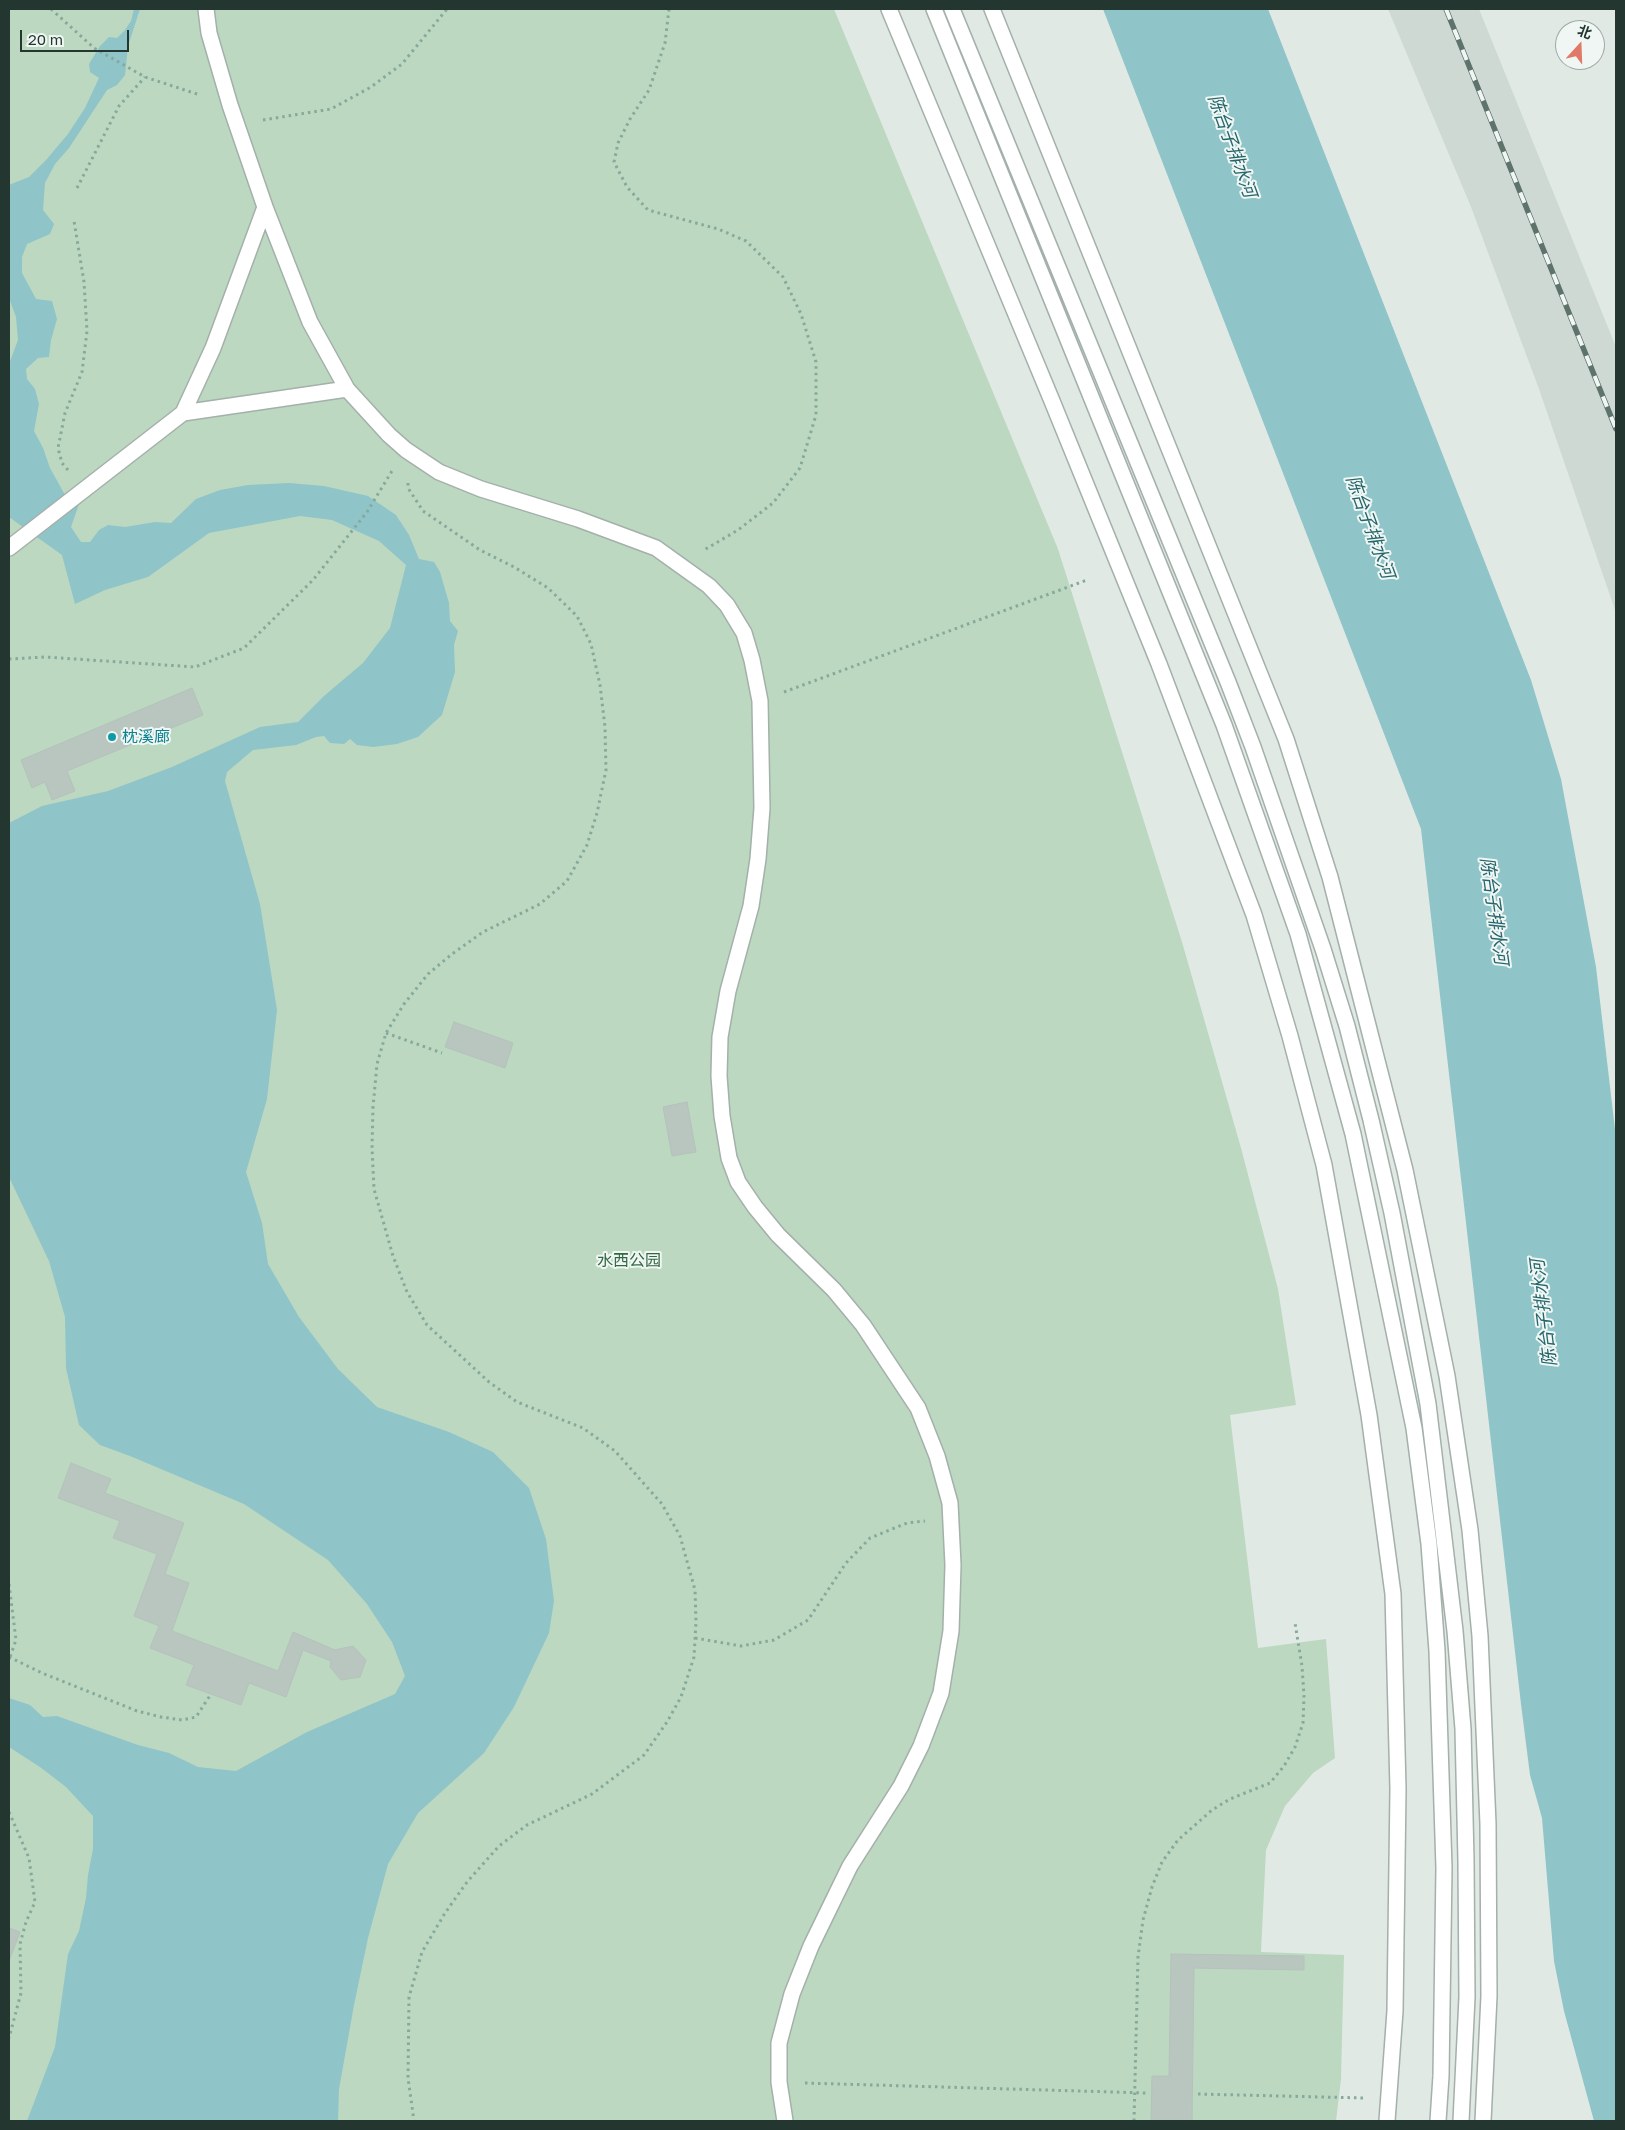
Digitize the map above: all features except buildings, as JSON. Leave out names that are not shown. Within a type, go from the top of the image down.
[{"type":"street","points":[[206,9],[209,33],[230,104],[265,207],[310,322],[347,389],[388,435],[406,450],[439,472],[481,489],[578,519],[656,548],[679,563],[709,586],[727,605],[744,633],[752,660],[760,701],[762,808],[752,906],[728,991],[720,1038],[719,1076],[722,1116],[729,1158],[738,1182],[755,1207],[778,1235],[834,1290],[863,1325],[918,1408],[937,1456],[950,1503],[953,1565],[950,1631],[941,1693],[921,1746],[901,1786],[850,1866],[811,1946],[792,1994],[779,2043],[779,2082],[785,2121]]},
{"type":"street","points":[[889,9],[1049,392],[1155,655],[1244,887],[1290,1036],[1324,1165],[1370,1415],[1393,1594],[1398,1789],[1395,2011],[1387,2121]]},
{"type":"street","points":[[934,9],[1224,725],[1298,934],[1353,1134],[1376,1235],[1414,1428],[1430,1544],[1437,1651],[1444,1868],[1441,2076],[1438,2121]]},
{"type":"street","points":[[952,9],[1250,738],[1323,949],[1347,1026],[1371,1120],[1392,1213],[1428,1404],[1455,1631],[1463,1730],[1466,1861],[1467,1997],[1461,2121]]},
{"type":"street","points":[[992,9],[1286,739],[1330,877],[1405,1170],[1447,1376],[1470,1530],[1480,1636],[1488,1824],[1489,1986],[1483,2121]]},
{"type":"street","points":[[9,548],[183,413],[213,348],[265,207]]},
{"type":"street","points":[[183,413],[347,389]]},
{"type":"path","points":[[51,9],[94,48],[144,77],[230,104]]},
{"type":"path","points":[[236,123],[331,109],[371,87],[402,64],[447,9]]},
{"type":"path","points":[[669,9],[665,43],[649,90],[630,119],[618,143],[614,162],[627,187],[648,210],[718,229],[746,241],[782,277],[801,314],[816,362],[816,415],[800,468],[774,503],[738,530],[679,563]]},
{"type":"path","points":[[77,188],[119,106],[144,77]]},
{"type":"path","points":[[74,221],[84,282],[87,331],[82,372],[65,413],[58,448],[62,463],[84,491]]},
{"type":"path","points":[[9,659],[45,658],[195,667],[244,648],[313,580],[367,512],[406,450]]},
{"type":"path","points":[[406,450],[408,488],[423,511],[480,550],[514,567],[548,588],[577,616],[591,644],[600,685],[605,727],[606,770],[597,813],[586,845],[567,881],[540,904],[483,932],[428,974],[404,1004],[386,1033],[377,1064],[373,1107],[374,1189],[393,1256],[407,1292],[427,1325],[489,1382],[518,1402],[583,1428],[615,1451],[662,1504],[680,1536],[695,1590],[694,1657],[680,1697],[667,1722],[644,1755],[592,1794],[526,1825],[499,1846],[467,1882],[445,1913],[422,1952],[409,1997],[408,2078],[414,2121]]},
{"type":"path","points":[[760,701],[1087,580]]},
{"type":"path","points":[[386,1033],[442,1053]]},
{"type":"path","points":[[695,1638],[741,1646],[774,1640],[808,1620],[846,1563],[870,1538],[907,1523],[950,1516]]},
{"type":"path","points":[[9,1584],[16,1640],[9,1657],[42,1673],[136,1711],[161,1717],[182,1720],[196,1717],[211,1694]]},
{"type":"path","points":[[1134,2121],[1138,1957],[1143,1920],[1152,1887],[1162,1862],[1178,1840],[1212,1810],[1230,1799],[1270,1783],[1284,1766],[1295,1747],[1302,1723],[1304,1696],[1302,1666],[1295,1623]]},
{"type":"path","points":[[9,1812],[30,1858],[35,1902],[26,1922],[20,1944],[21,1994],[9,2038]]},
{"type":"path","points":[[779,2082],[1147,2092]]},
{"type":"path","points":[[1198,2094],[1390,2098]]},
{"type":"shaded area","points":[[1388,9],[1479,9],[1616,347],[1616,613],[1539,389],[1471,207]]},
{"type":"green space","name":"水西公园","points":[[9,9],[834,9],[1058,549],[1182,942],[1241,1148],[1278,1289],[1296,1405],[1230,1415],[1258,1648],[1326,1639],[1335,1758],[1313,1773],[1285,1806],[1266,1850],[1261,1952],[1344,1955],[1341,2079],[1336,2121],[9,2121]]},
{"type":"water","points":[[134,9],[140,9],[128,46],[125,75],[117,85],[107,90],[69,148],[55,164],[45,183],[43,210],[54,224],[50,234],[27,244],[22,257],[22,273],[36,299],[52,301],[57,319],[51,340],[49,357],[38,358],[26,369],[27,379],[35,389],[39,404],[34,431],[43,448],[50,468],[65,495],[79,504],[71,527],[81,542],[90,542],[99,530],[108,525],[125,527],[155,522],[171,523],[196,499],[220,490],[248,485],[289,483],[324,486],[368,496],[396,515],[409,535],[419,559],[434,562],[440,572],[449,603],[450,621],[458,631],[454,645],[455,672],[442,715],[418,737],[397,744],[373,747],[357,745],[350,739],[344,744],[330,743],[324,736],[316,737],[296,745],[253,750],[227,772],[225,781],[260,904],[277,1010],[267,1099],[246,1172],[262,1223],[268,1264],[299,1317],[338,1369],[377,1407],[449,1432],[493,1452],[529,1488],[546,1539],[554,1601],[549,1633],[514,1707],[484,1753],[418,1813],[388,1864],[368,1938],[354,2005],[339,2089],[338,2121],[27,2121],[55,2047],[68,1954],[79,1931],[86,1898],[93,1849],[93,1816],[66,1787],[9,1747],[9,1698],[30,1705],[43,1717],[57,1716],[138,1745],[169,1753],[198,1767],[236,1771],[307,1732],[395,1694],[405,1676],[392,1642],[367,1604],[328,1560],[244,1504],[100,1445],[79,1425],[66,1368],[65,1317],[49,1261],[9,1177],[9,823],[42,806],[108,791],[172,767],[260,727],[298,722],[324,696],[363,663],[390,628],[406,565],[379,541],[332,520],[300,516],[209,533],[148,577],[105,590],[75,604],[62,555],[9,517],[9,364],[18,340],[16,317],[9,298],[9,185],[29,177],[68,134],[85,108],[99,78],[90,72],[89,64],[100,46],[109,37],[117,38],[125,30],[131,21]]},
{"type":"water","name":"陈台子排水河","points":[[1103,9],[1268,9],[1531,680],[1561,779],[1596,967],[1616,1138],[1616,2121],[1594,2121],[1564,2011],[1554,1961],[1542,1818],[1530,1775],[1521,1704],[1421,829]]},
{"type":"railway","points":[[1446,9],[1616,429]]},
{"type":"place","name":"枕溪廊","points":[[112,737]]}]
